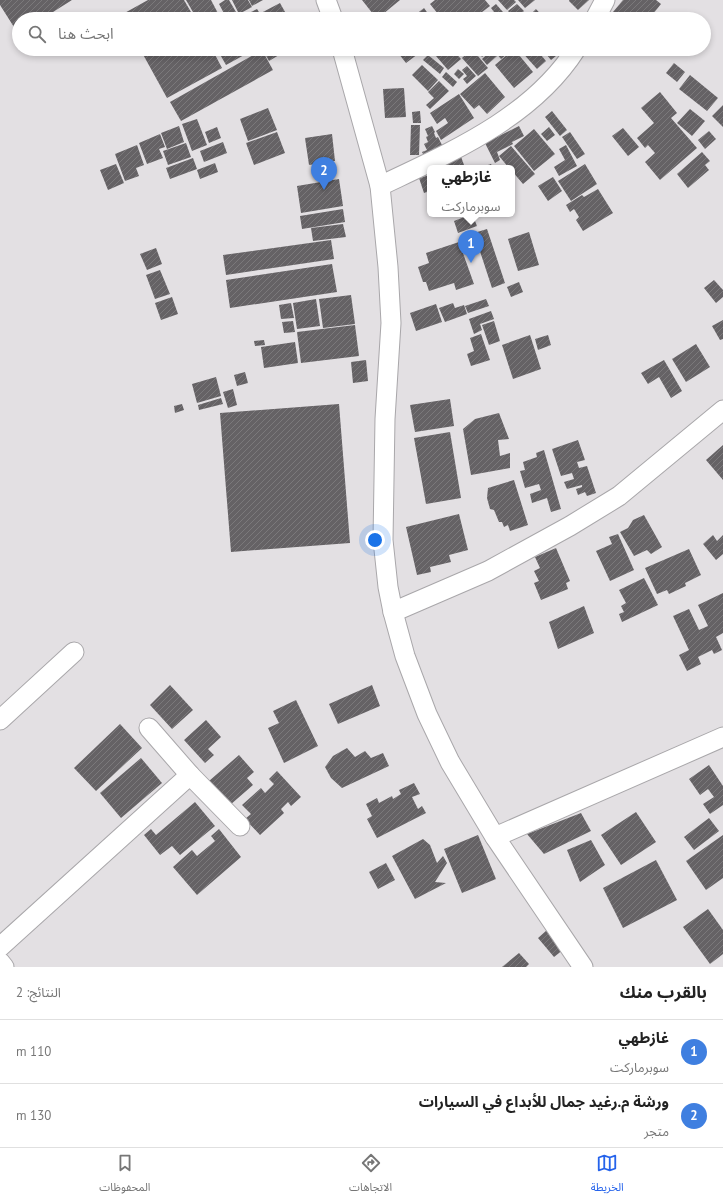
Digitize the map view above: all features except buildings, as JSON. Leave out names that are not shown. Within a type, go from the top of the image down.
[{"type":"street","points":[[326,0],[330,12]]},
{"type":"street","points":[[599,12],[605,0]]},
{"type":"street","points":[[344,56],[380,186],[388,267],[390,323],[385,419],[383,540],[388,587],[393,612],[426,714],[450,762],[495,837],[583,967]]},
{"type":"street","points":[[380,186],[443,156],[508,118],[541,92],[571,56]]},
{"type":"street","points":[[393,612],[488,571],[570,526],[619,496],[723,410]]},
{"type":"street","points":[[0,720],[74,652]]},
{"type":"street","points":[[149,728],[190,775],[240,826]]},
{"type":"street","points":[[495,837],[723,737]]},
{"type":"street","points":[[0,947],[190,775]]},
{"type":"street","points":[[0,962],[4,967]]},
{"type":"place","name":"ورشة م.رغيد جمال للأبداع في السيارات","points":[[324,190]]},
{"type":"place","name":"غازطهي","points":[[471,263]]}]
